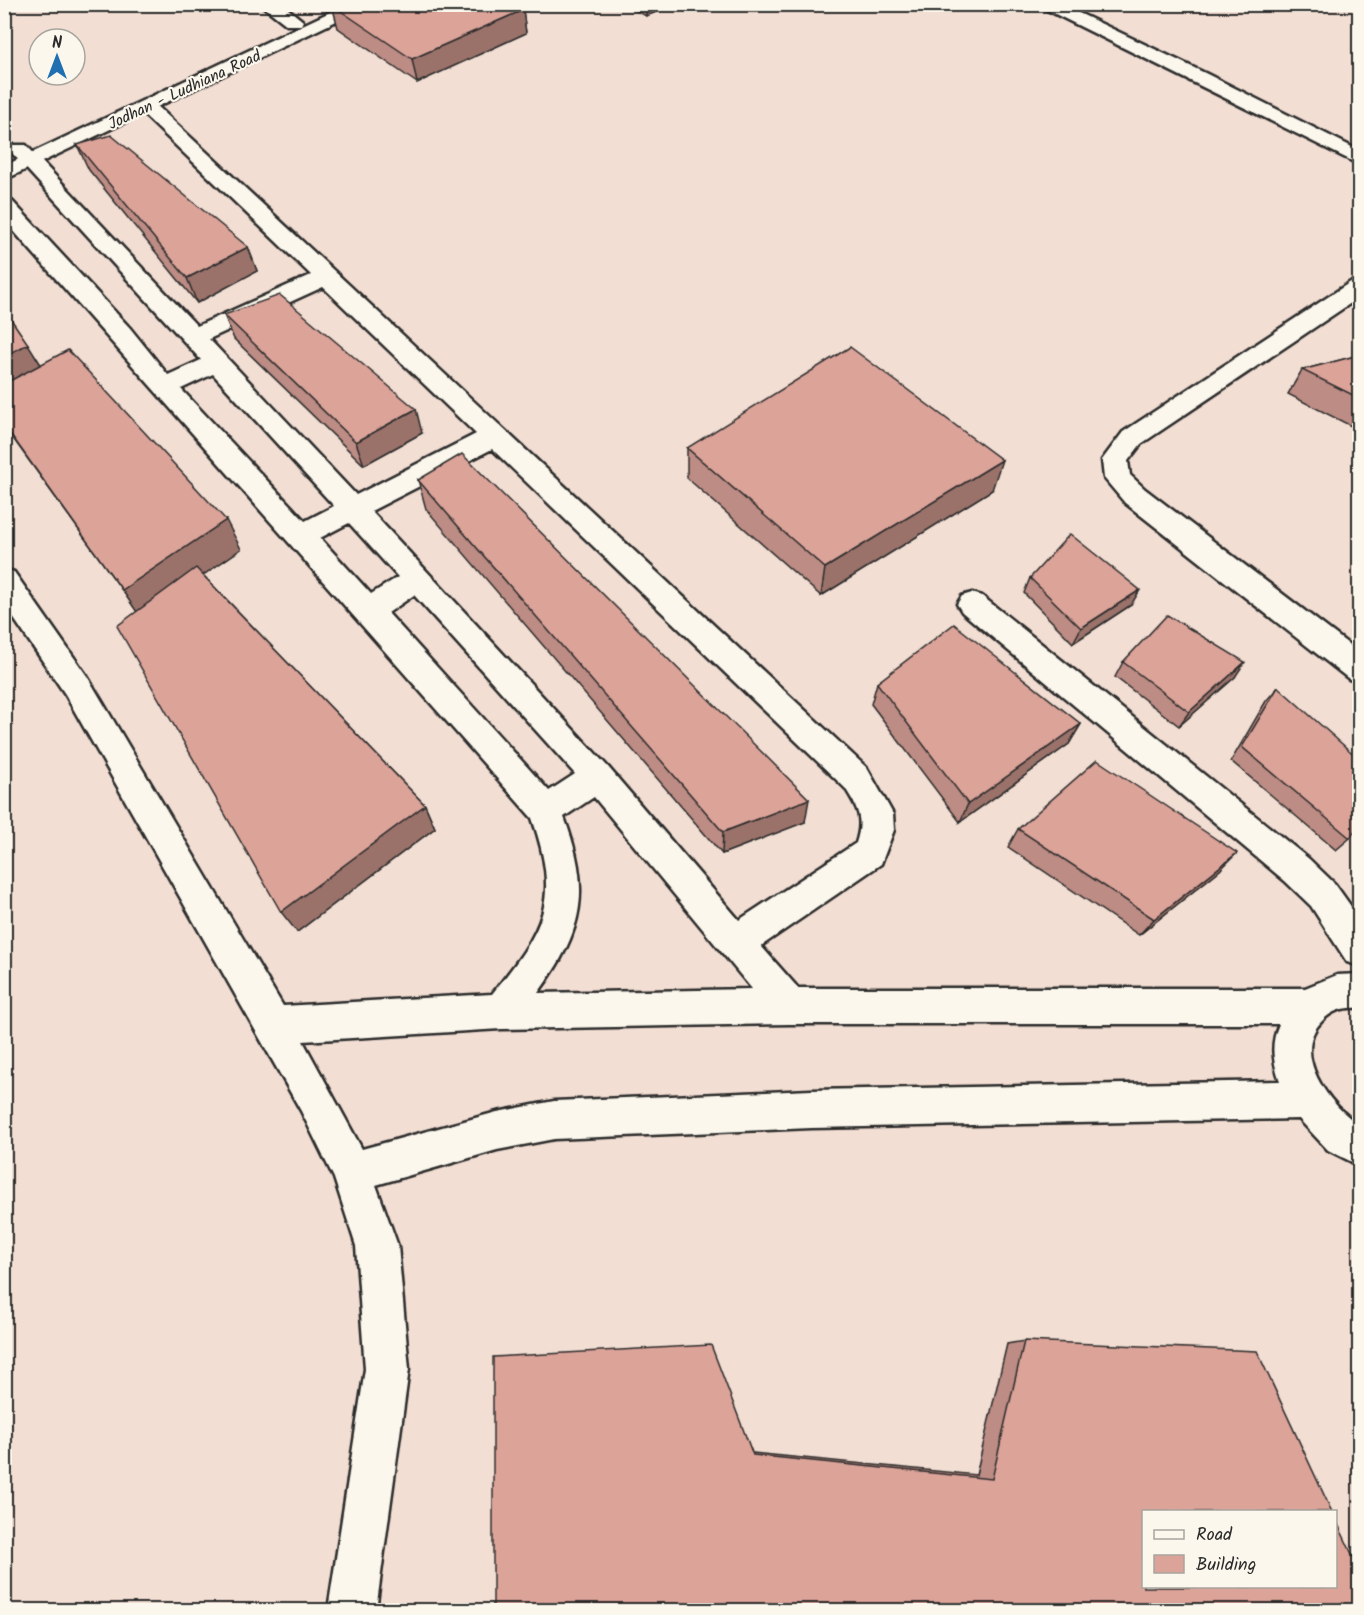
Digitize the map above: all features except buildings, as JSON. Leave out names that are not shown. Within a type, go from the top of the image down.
[{"type":"street","points":[[269,4],[294,21]]},
{"type":"street","name":"Jodhan - Ludhiana Road","points":[[14,160],[330,4]]},
{"type":"street","name":"Jodhan - Ludhiana Road","points":[[14,160],[147,107],[363,4]]},
{"type":"street","points":[[1044,4],[1200,78],[1359,159]]},
{"type":"street","points":[[147,107],[856,778],[877,809],[879,829],[869,853],[737,942]]},
{"type":"street","points":[[14,160],[146,322],[164,387],[301,535],[546,811],[563,867],[563,914],[543,958],[501,1011]]},
{"type":"street","points":[[4,206],[146,322],[194,336],[597,777],[789,1006]]},
{"type":"street","points":[[194,336],[327,277]]},
{"type":"street","points":[[1359,286],[1132,438],[1116,460],[1117,478],[1135,496],[1359,670]]},
{"type":"street","points":[[164,387],[218,362]]},
{"type":"street","points":[[301,535],[495,436]]},
{"type":"street","points":[[368,611],[416,579]]},
{"type":"street","points":[[4,580],[76,685],[315,1097],[352,1172],[377,1246],[387,1369],[352,1611]]},
{"type":"street","points":[[972,604],[1297,870],[1323,895],[1359,950]]},
{"type":"street","points":[[546,811],[597,777]]},
{"type":"street","points":[[1359,991],[1328,994],[1309,1006],[1296,1024],[1291,1047],[1294,1073],[1307,1100],[1328,1125],[1359,1147]]},
{"type":"street","points":[[273,1025],[501,1011],[789,1006],[1309,1006]]},
{"type":"street","points":[[352,1172],[497,1131],[554,1120],[811,1109],[1307,1100]]}]
